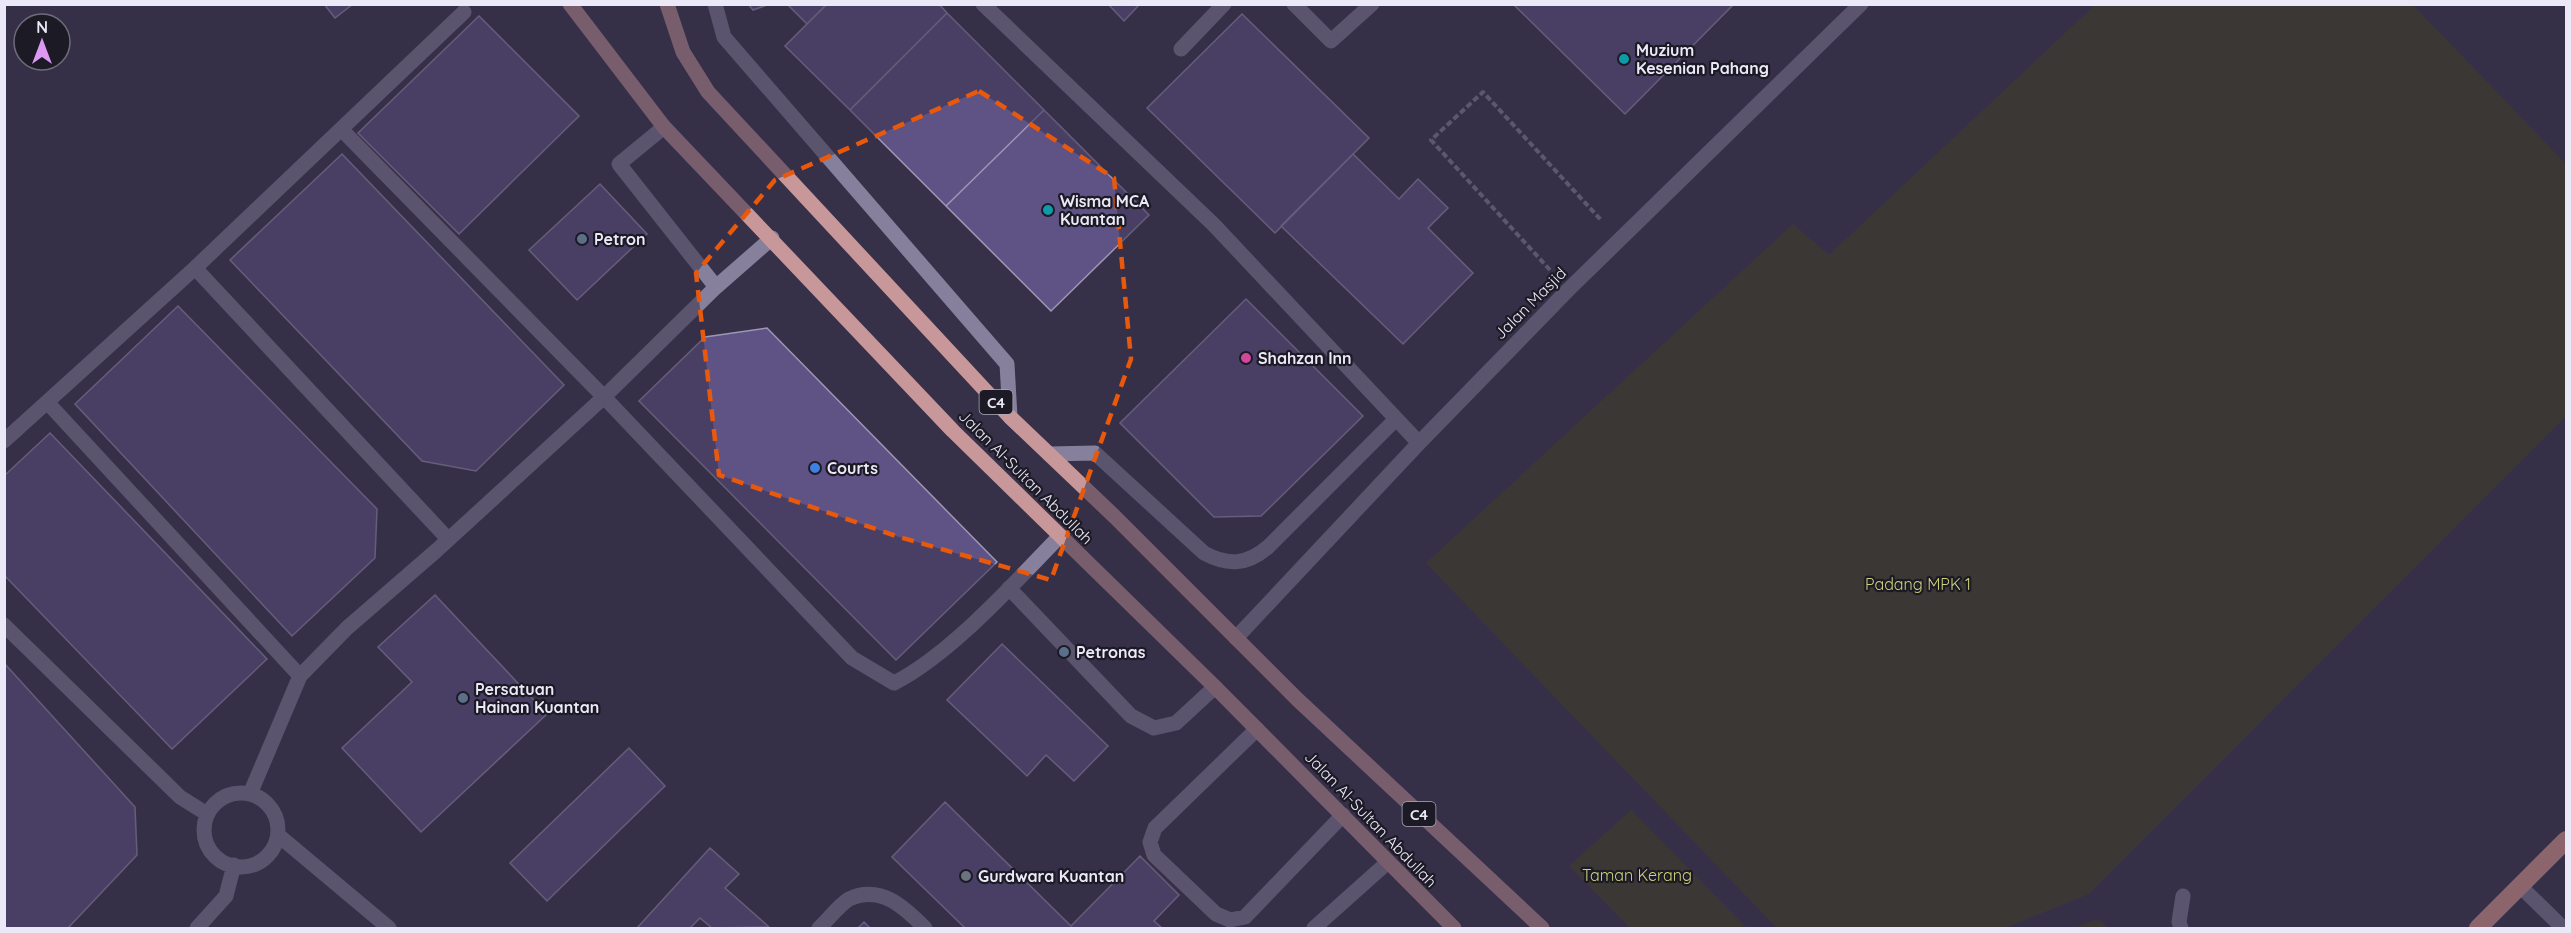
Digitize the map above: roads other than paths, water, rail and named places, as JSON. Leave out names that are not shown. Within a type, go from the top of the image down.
[{"type":"highway","points":[[2478,928],[2566,840]]},
{"type":"main road","name":"Jalan Al-Sultan Abdullah","points":[[570,4],[664,127],[953,431],[1215,687],[1454,928]]},
{"type":"main road","name":"Jalan Al-Sultan Abdullah","points":[[667,4],[683,52],[708,92],[1010,417],[1297,699],[1542,928]]},
{"type":"street","points":[[715,4],[724,38],[1007,364],[1010,417]]},
{"type":"street","points":[[983,4],[1214,225],[1419,443]]},
{"type":"street","points":[[1181,49],[1224,4]]},
{"type":"street","points":[[1294,4],[1331,40],[1372,4]]},
{"type":"street","name":"Jalan Masjid","points":[[1236,638],[1419,443],[1568,290],[1861,4]]},
{"type":"street","points":[[4,441],[195,268],[464,12]]},
{"type":"street","points":[[664,127],[619,164],[716,287]]},
{"type":"street","points":[[342,130],[604,397],[852,658],[894,683],[921,669],[1009,588],[1059,537]]},
{"type":"street","points":[[250,794],[300,676],[347,628],[604,397],[716,287],[772,238]]},
{"type":"street","points":[[195,268],[448,539]]},
{"type":"street","points":[[47,402],[300,676]]},
{"type":"street","points":[[1049,454],[1095,453],[1204,553],[1218,561],[1236,563],[1256,558],[1395,420]]},
{"type":"street","points":[[1009,588],[1131,716],[1154,728],[1176,723],[1215,687]]},
{"type":"street","points":[[4,625],[180,797],[207,814]]},
{"type":"street","points":[[1257,729],[1155,828],[1150,842],[1154,855],[1216,914],[1230,920],[1245,917],[1343,815]]},
{"type":"street","points":[[229,794],[250,794],[258,797],[270,806],[277,820],[278,835],[274,847],[266,857],[255,864],[224,863],[208,847],[203,825],[207,814],[216,802],[229,794]]},
{"type":"street","points":[[278,835],[389,928]]},
{"type":"street","points":[[1314,928],[1388,862]]},
{"type":"street","points":[[197,928],[226,896],[234,865]]},
{"type":"street","points":[[2520,886],[2563,928]]},
{"type":"street","points":[[819,928],[849,899],[876,894],[900,903],[925,928]]},
{"type":"street","points":[[2181,928],[2179,922],[2183,896]]},
{"type":"place","name":"Muzium Kesenian Pahang","points":[[1624,59]]},
{"type":"place","name":"Wisma MCA Kuantan","points":[[1048,210]]},
{"type":"place","name":"Petron","points":[[582,239]]},
{"type":"place","name":"Shahzan Inn","points":[[1246,358]]},
{"type":"place","name":"Courts","points":[[815,468]]},
{"type":"place","name":"Petronas","points":[[1064,652]]},
{"type":"place","name":"Persatuan Hainan Kuantan","points":[[463,698]]},
{"type":"place","name":"Gurdwara Kuantan","points":[[966,876]]},
{"type":"park label","name":"Padang MPK 1","points":[[1918,584]]},
{"type":"park label","name":"Taman Kerang","points":[[1637,875]]}]
